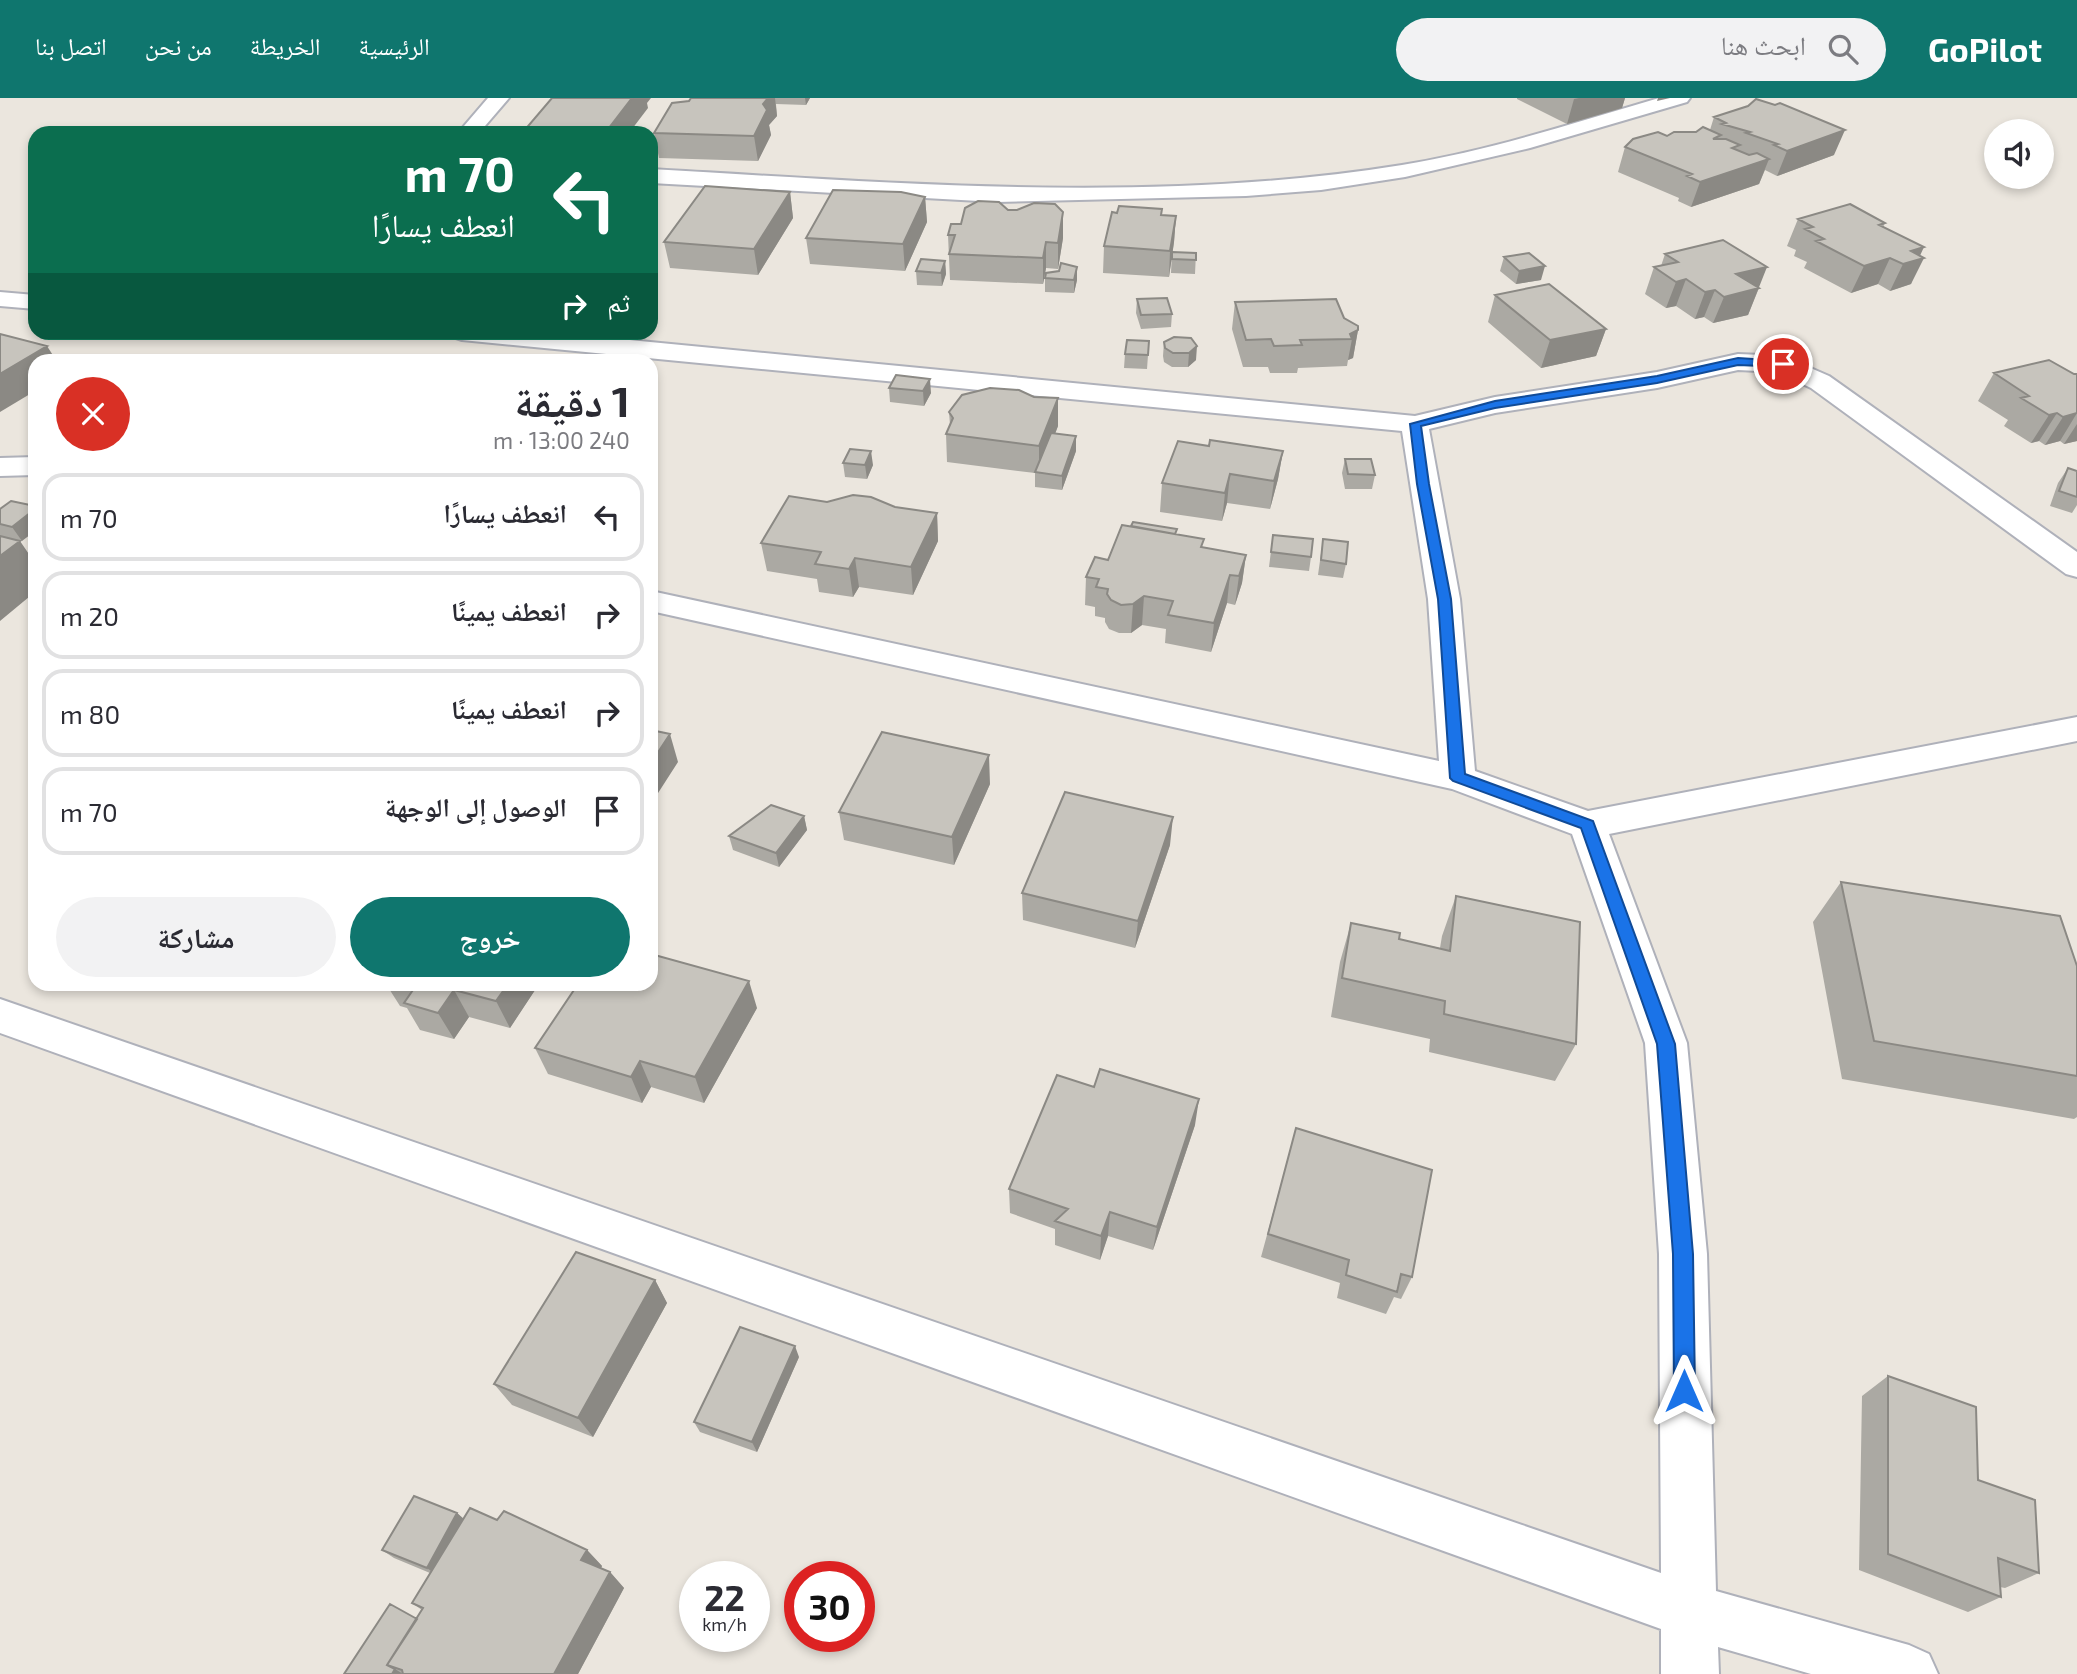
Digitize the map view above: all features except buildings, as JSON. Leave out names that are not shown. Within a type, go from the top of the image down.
[{"type":"street","points":[[474,126],[499,98]]},
{"type":"street","points":[[658,176],[997,195],[1246,189],[1321,183],[1405,171],[1522,144],[1680,98]]},
{"type":"street","points":[[0,299],[28,301]]},
{"type":"street","points":[[545,340],[1415,424],[1495,405],[1657,380],[1738,362],[1783,364],[1821,382],[2077,567]]},
{"type":"street","points":[[1415,424],[1444,599],[1458,778]]},
{"type":"street","points":[[0,467],[28,466]]},
{"type":"street","points":[[658,603],[1458,778],[1587,825],[2077,729]]},
{"type":"street","points":[[1587,825],[1666,1044],[1683,1254],[1686,1610],[1690,1674]]},
{"type":"street","points":[[0,1016],[1686,1610],[1909,1674]]},
{"type":"route","points":[[1684,1391],[1683,1254],[1666,1044],[1587,825],[1458,778],[1444,599],[1415,424],[1495,405],[1657,380],[1738,362],[1783,364]]}]
